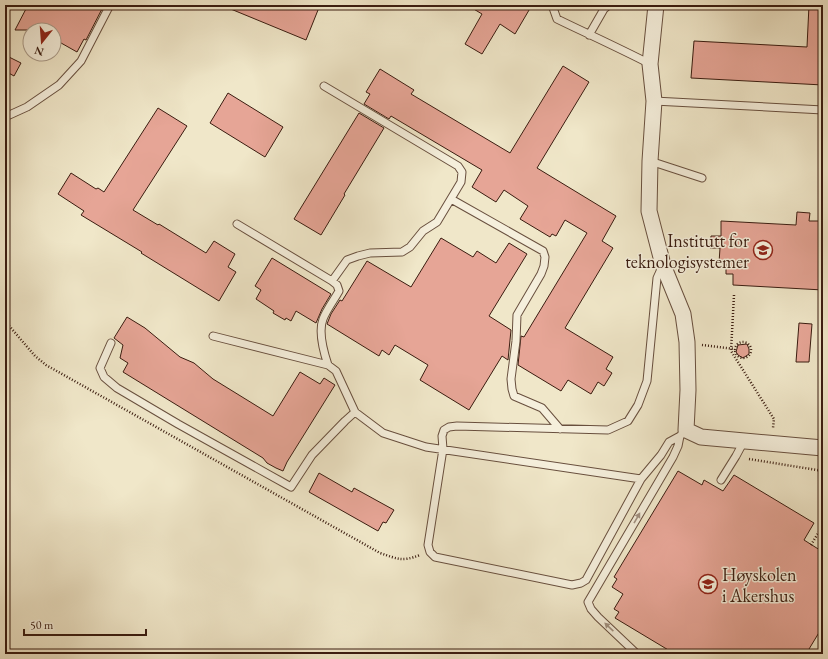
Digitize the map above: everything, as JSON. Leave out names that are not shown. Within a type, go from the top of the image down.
[{"type":"street","points":[[656,5],[650,64],[654,101],[650,161],[649,211],[663,265],[683,314],[687,344],[688,390],[683,433],[701,437],[823,448]]},
{"type":"lane","points":[[5,117],[27,107],[59,85],[81,60],[110,5]]},
{"type":"lane","points":[[552,5],[557,19],[650,64]]},
{"type":"lane","points":[[589,35],[604,9],[609,5]]},
{"type":"lane","points":[[324,86],[458,166],[462,172],[461,182],[437,222],[422,231],[410,247],[402,252],[370,253],[347,260],[332,281]]},
{"type":"lane","points":[[654,101],[823,110]]},
{"type":"lane","points":[[650,161],[702,178]]},
{"type":"lane","points":[[451,199],[543,251],[545,257],[541,274],[517,315],[516,341],[511,379],[514,396],[542,408],[560,429]]},
{"type":"lane","points":[[237,224],[337,285],[339,291],[322,320],[321,330],[323,352],[328,365]]},
{"type":"lane","points":[[663,265],[657,278],[647,381],[638,405],[628,421],[608,430],[457,426],[449,427],[444,430],[442,436],[443,449],[428,545],[430,552],[435,557],[572,585],[581,583],[586,580],[641,479],[670,442],[683,433]]},
{"type":"lane","points":[[213,336],[328,365],[336,371],[355,412],[382,433],[426,447],[641,479]]},
{"type":"lane","points":[[111,343],[100,368],[104,377],[117,388],[291,487],[312,455],[355,412]]},
{"type":"lane","points":[[637,654],[598,617],[588,602],[673,457],[683,433]]},
{"type":"lane","points":[[721,480],[744,441]]},
{"type":"path","points":[[734,295],[731,351],[774,419],[772,443]]},
{"type":"path","points":[[745,342],[750,345],[751,353],[749,357],[743,359],[736,355],[735,349],[739,343],[745,342]]},
{"type":"path","points":[[687,344],[735,349]]},
{"type":"path","points":[[736,456],[823,471]]},
{"type":"path","points":[[811,544],[823,525]]},
{"type":"building","points":[[28,5],[104,5],[86,40],[84,39],[77,52],[62,44],[62,22],[22,22],[22,30],[15,30]]},
{"type":"building","points":[[221,5],[320,5],[306,40]]},
{"type":"building","points":[[467,5],[532,5],[515,34],[500,24],[482,54],[465,44],[482,14]]},
{"type":"building","points":[[809,5],[823,5],[823,85],[691,78],[694,41],[807,47]]},
{"type":"building","points":[[5,55],[21,63],[14,76],[5,71]]},
{"type":"building","points":[[563,66],[589,82],[537,168],[616,216],[602,241],[613,248],[565,328],[613,357],[606,369],[612,373],[604,386],[598,382],[591,394],[568,380],[561,391],[518,365],[521,336],[524,337],[587,233],[565,220],[556,236],[552,234],[550,237],[520,219],[528,206],[504,190],[496,202],[472,187],[482,170],[391,116],[389,119],[364,104],[370,94],[366,92],[380,69],[414,90],[411,94],[510,153]]},
{"type":"building","points":[[228,93],[283,127],[265,157],[210,123]]},
{"type":"building","points":[[158,108],[187,126],[133,210],[206,253],[214,241],[235,254],[228,267],[236,272],[219,301],[81,215],[84,211],[58,194],[71,173],[96,189],[98,188],[104,192]]},
{"type":"building","points":[[359,113],[384,128],[321,235],[294,219]]},
{"type":"building","points":[[797,212],[810,213],[809,221],[823,221],[823,290],[733,285],[733,274],[726,274],[726,264],[719,263],[720,248],[710,248],[711,236],[721,236],[721,221],[796,225]]},
{"type":"building","points":[[441,238],[473,257],[477,251],[496,263],[509,243],[527,254],[489,316],[511,330],[508,360],[502,356],[469,410],[420,380],[428,365],[395,345],[389,355],[382,350],[379,356],[327,324],[331,314],[340,300],[342,301],[367,261],[411,287]]},
{"type":"building","points":[[272,258],[331,294],[316,323],[296,311],[291,321],[286,318],[285,320],[273,313],[274,311],[256,299],[261,290],[255,286]]},
{"type":"building","points":[[127,317],[145,328],[180,357],[194,363],[213,379],[273,416],[300,372],[320,384],[324,378],[335,385],[287,462],[283,471],[267,463],[263,458],[123,372],[128,363],[120,358],[123,345],[114,338]]},
{"type":"building","points":[[799,323],[812,324],[809,362],[796,362]]},
{"type":"building","points":[[747,344],[749,354],[743,358],[736,352],[738,345]]},
{"type":"building","name":"Høyskolen i Akershus","points":[[678,471],[702,485],[704,480],[723,491],[734,475],[814,523],[804,540],[823,552],[823,626],[806,654],[675,654],[615,618],[619,612],[614,609],[623,594],[612,587],[617,579],[614,577]]},
{"type":"building","points":[[319,473],[352,492],[354,488],[394,510],[386,523],[383,522],[378,531],[309,492]]},
{"type":"place","name":"Institutt for teknologisystemer","points":[[763,250]]},
{"type":"place","name":"Høyskolen i Akershus","points":[[708,584]]}]
